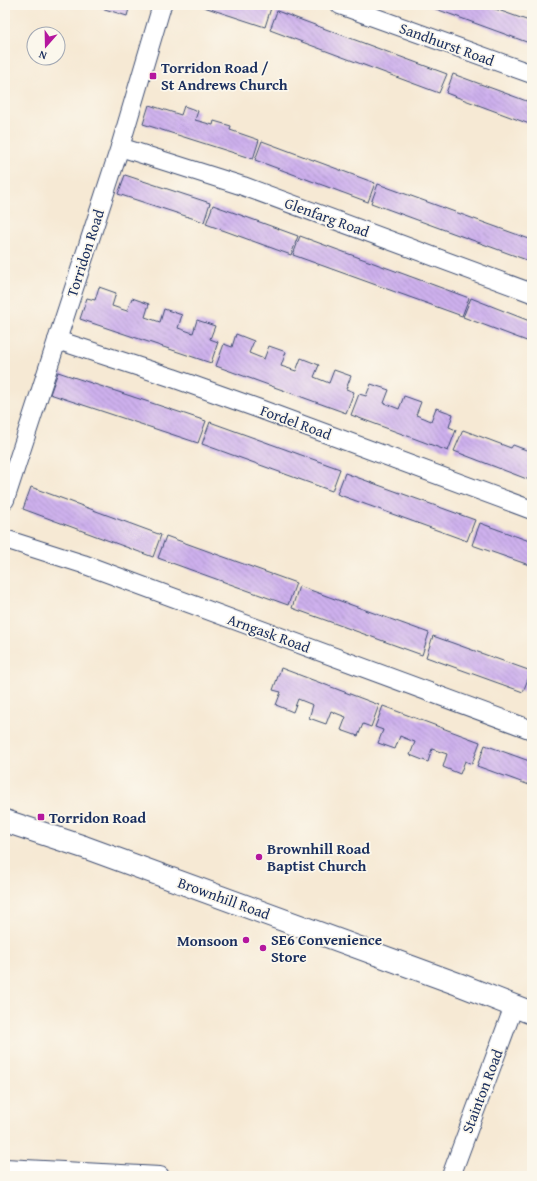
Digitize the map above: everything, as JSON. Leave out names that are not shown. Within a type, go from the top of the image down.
[{"type":"highway","name":"Brownhill Road","points":[[5,821],[84,846],[458,984],[523,1010]]},
{"type":"street","name":"Torridon Road","points":[[5,500],[120,147],[162,5]]},
{"type":"street","name":"Sandhurst Road","points":[[340,5],[532,74]]},
{"type":"street","name":"Glenfarg Road","points":[[120,147],[243,186],[532,293]]},
{"type":"street","name":"Fordel Road","points":[[57,340],[174,378],[532,510]]},
{"type":"street","name":"Arngask Road","points":[[5,539],[91,567],[532,730]]},
{"type":"street","name":"Stainton Road","points":[[451,1176],[523,1010]]},
{"type":"street","points":[[5,1168],[160,1176]]},
{"type":"building","points":[[92,5],[130,5],[127,16]]},
{"type":"building","points":[[198,5],[261,5],[271,8],[265,27]]},
{"type":"building","points":[[425,5],[484,5],[532,22],[532,44]]},
{"type":"building","points":[[277,11],[447,74],[439,93],[270,30]]},
{"type":"building","points":[[453,74],[532,103],[532,125],[446,93]]},
{"type":"building","points":[[149,105],[181,115],[184,106],[198,111],[195,120],[213,125],[214,121],[231,126],[230,130],[259,140],[253,159],[143,124]]},
{"type":"building","points":[[262,141],[375,183],[368,202],[255,160]]},
{"type":"building","points":[[125,175],[210,203],[204,222],[118,194]]},
{"type":"building","points":[[378,184],[532,240],[532,262],[371,203]]},
{"type":"building","points":[[213,205],[298,236],[291,255],[206,224]]},
{"type":"building","points":[[300,236],[469,298],[462,316],[293,255]]},
{"type":"building","points":[[99,287],[116,293],[112,306],[127,311],[132,298],[149,304],[145,317],[160,322],[164,309],[182,315],[178,328],[193,333],[197,320],[215,326],[210,339],[218,342],[211,363],[80,319],[87,298],[95,300]]},
{"type":"building","points":[[471,298],[532,322],[532,343],[463,317]]},
{"type":"building","points":[[236,334],[254,341],[249,353],[264,359],[269,346],[286,352],[281,366],[296,371],[301,358],[319,365],[314,377],[329,383],[334,370],[351,376],[346,389],[354,392],[346,413],[216,366],[224,344],[232,347]]},
{"type":"building","points":[[58,372],[206,421],[198,443],[50,394]]},
{"type":"building","points":[[371,384],[389,390],[384,403],[399,409],[404,396],[421,402],[416,415],[431,421],[436,408],[453,414],[449,427],[456,430],[448,451],[351,415],[359,394],[366,396]]},
{"type":"building","points":[[210,422],[340,469],[332,491],[202,444]]},
{"type":"building","points":[[463,430],[511,448],[513,445],[529,451],[530,446],[532,447],[532,481],[454,451]]},
{"type":"building","points":[[345,473],[475,520],[467,541],[337,494]]},
{"type":"building","points":[[31,487],[161,535],[153,557],[23,509]]},
{"type":"building","points":[[480,523],[532,542],[532,566],[472,545]]},
{"type":"building","points":[[166,536],[296,583],[288,605],[158,558]]},
{"type":"building","points":[[299,586],[429,633],[422,655],[292,608]]},
{"type":"building","points":[[433,636],[531,671],[523,692],[426,657]]},
{"type":"building","points":[[281,668],[379,705],[371,727],[363,724],[358,736],[341,730],[346,717],[331,711],[326,724],[309,718],[313,705],[298,699],[293,712],[276,705],[281,692],[273,690]]},
{"type":"building","points":[[383,706],[480,742],[472,764],[465,761],[460,774],[443,767],[447,754],[432,749],[428,762],[410,755],[415,742],[400,736],[395,749],[378,743],[383,730],[375,727]]},
{"type":"building","points":[[485,745],[532,762],[532,786],[477,766]]},
{"type":"place","name":"Torridon Road / St Andrews Church","points":[[153,76]]},
{"type":"place","name":"Torridon Road","points":[[41,817]]},
{"type":"place","name":"Brownhill Road Baptist Church","points":[[259,857]]},
{"type":"place","name":"Monsoon","points":[[246,940]]},
{"type":"place","name":"SE6 Convenience Store","points":[[263,948]]}]
